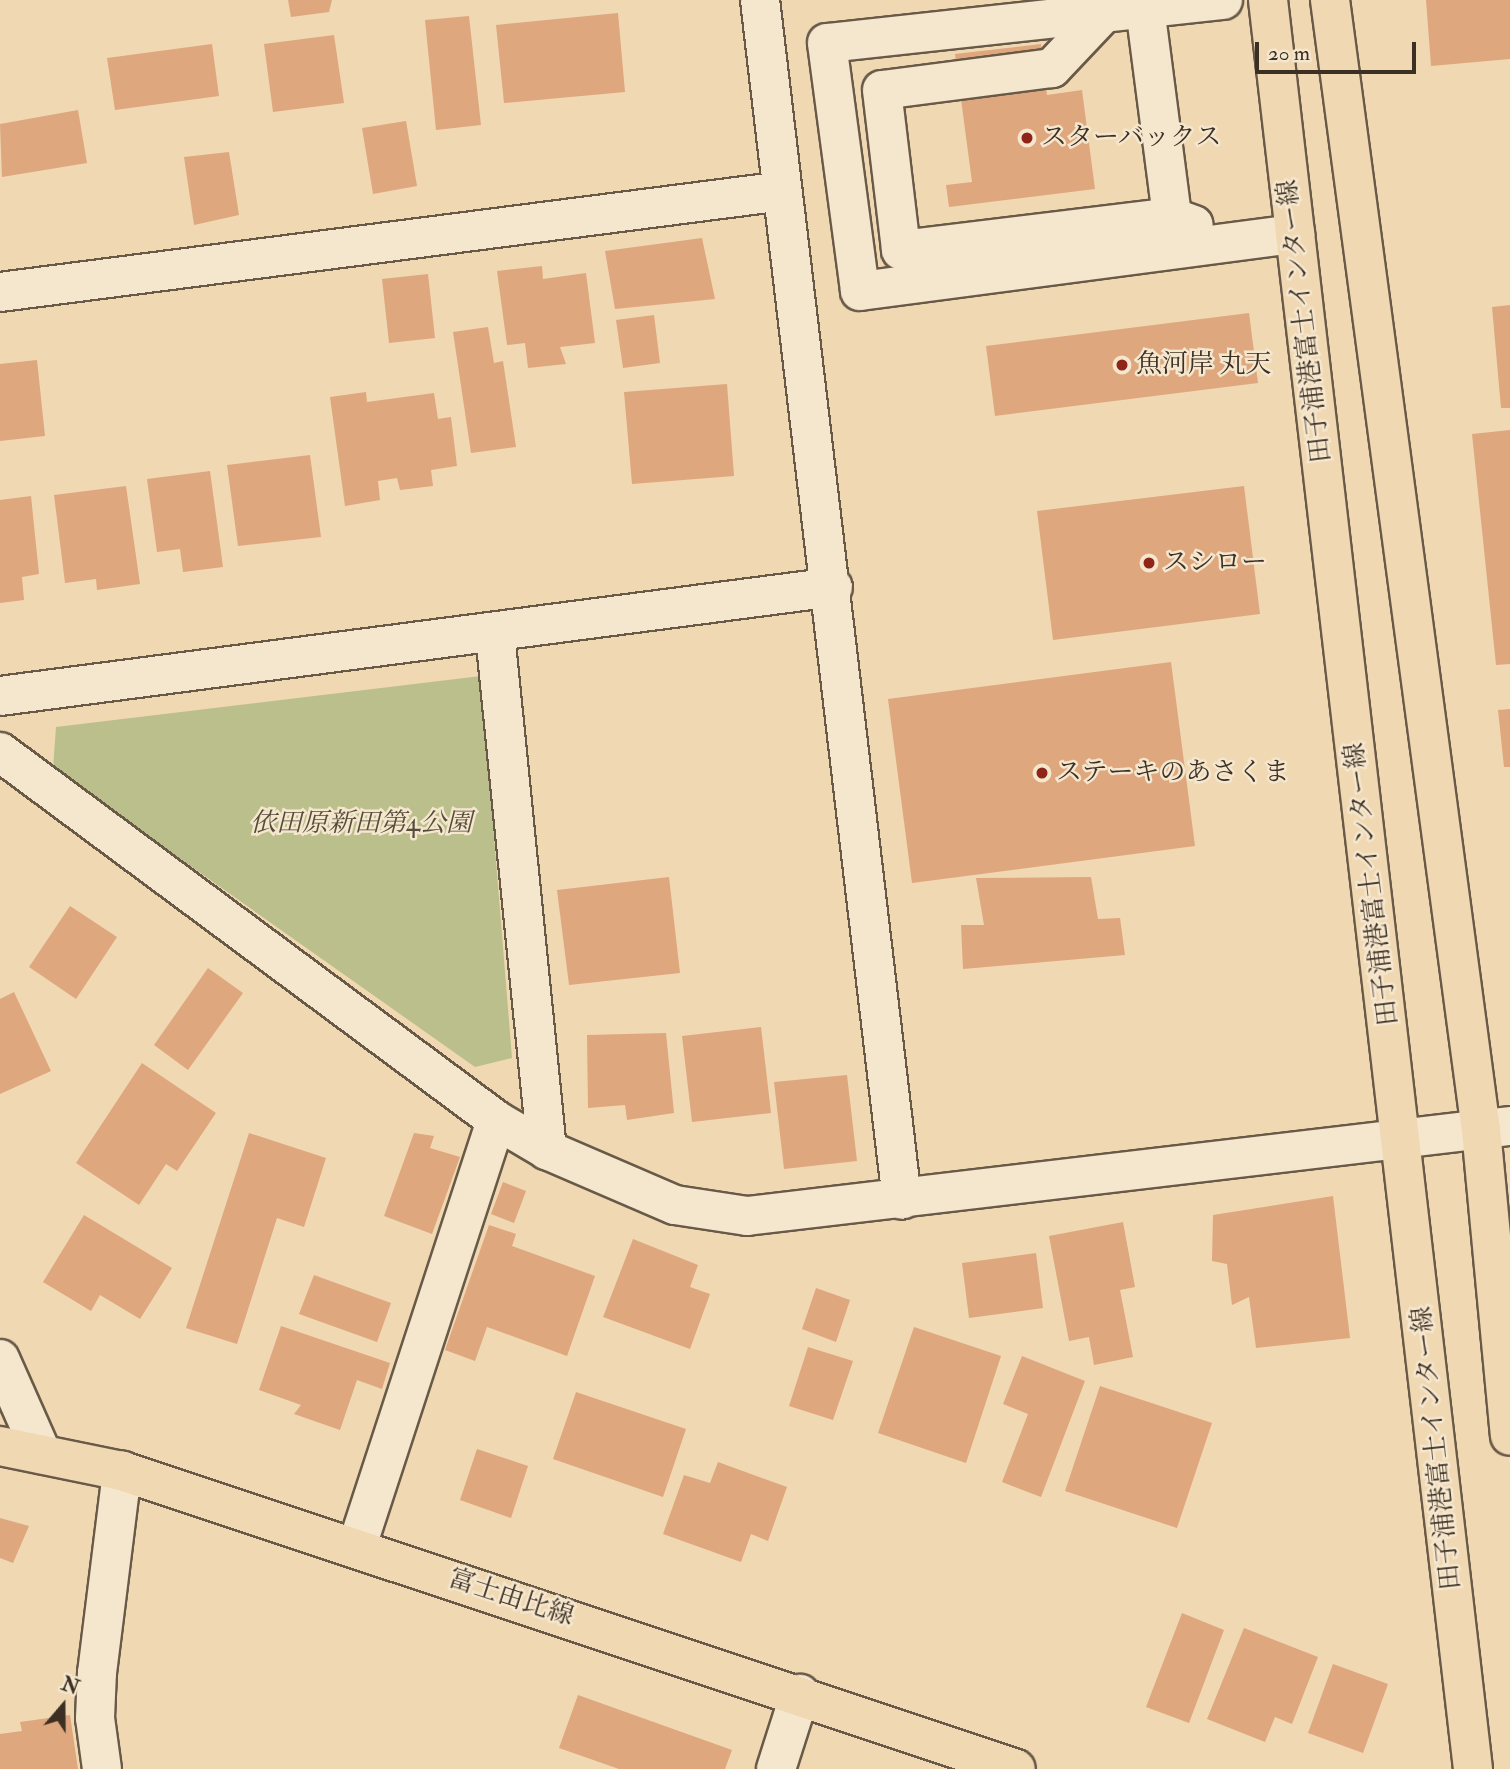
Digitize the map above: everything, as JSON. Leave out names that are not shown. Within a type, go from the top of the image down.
[{"type":"main road","name":"田子浦港富士インター線","points":[[1268,0],[1402,1138],[1473,1769]]},
{"type":"main road","points":[[1330,0],[1496,1128],[1510,1436]]},
{"type":"main road","name":"富士由比線","points":[[0,1446],[122,1471],[356,1546],[1016,1769]]},
{"type":"street","points":[[760,0],[833,587],[902,1200]]},
{"type":"street","points":[[1223,0],[827,43],[860,291],[1295,234]]},
{"type":"street","points":[[1145,8],[1172,217]]},
{"type":"street","points":[[1104,13],[1052,68],[882,90],[901,250],[1172,217],[1242,241]]},
{"type":"street","points":[[0,292],[783,191]]},
{"type":"street","points":[[0,696],[495,634],[833,587]]},
{"type":"street","points":[[495,634],[547,1150]]},
{"type":"street","points":[[0,752],[496,1120],[547,1150],[675,1205],[747,1216],[902,1200],[1496,1128]]},
{"type":"street","points":[[356,1546],[496,1120]]},
{"type":"street","points":[[0,1359],[41,1454]]},
{"type":"street","points":[[102,1769],[95,1718],[97,1673],[122,1471]]},
{"type":"street","points":[[776,1769],[800,1694]]},
{"type":"green space","name":"依田原新田第4公園","points":[[481,676],[512,1058],[475,1067],[53,769],[56,727]]},
{"type":"building","points":[[288,0],[332,0],[329,12],[291,17]]},
{"type":"building","points":[[1426,0],[1510,0],[1510,59],[1431,66]]},
{"type":"building","points":[[618,13],[625,92],[504,103],[496,25]]},
{"type":"building","points":[[469,16],[481,125],[436,130],[425,20]]},
{"type":"building","points":[[334,35],[344,103],[273,112],[264,44]]},
{"type":"building","points":[[212,44],[219,96],[115,110],[107,58]]},
{"type":"building","name":"スターバックス","points":[[1041,44],[1047,95],[1082,90],[1095,189],[949,207],[946,185],[972,182],[955,54]]},
{"type":"building","points":[[78,110],[87,163],[2,177],[0,124]]},
{"type":"building","points":[[406,121],[417,186],[373,194],[362,128]]},
{"type":"building","points":[[229,152],[239,215],[194,225],[184,157]]},
{"type":"building","points":[[702,238],[715,299],[615,309],[605,251]]},
{"type":"building","points":[[542,266],[543,279],[586,273],[595,343],[560,347],[566,364],[528,368],[525,343],[507,345],[497,271]]},
{"type":"building","points":[[428,274],[435,338],[389,343],[382,279]]},
{"type":"building","points":[[1510,305],[1510,408],[1501,408],[1492,307]]},
{"type":"building","name":"魚河岸 丸天","points":[[1249,313],[1258,383],[995,416],[986,346]]},
{"type":"building","points":[[654,315],[660,363],[623,368],[616,320]]},
{"type":"building","points":[[488,327],[494,363],[503,361],[516,447],[471,453],[453,332]]},
{"type":"building","points":[[37,360],[45,436],[0,441],[0,364]]},
{"type":"building","points":[[727,384],[734,476],[632,484],[624,392]]},
{"type":"building","points":[[366,392],[367,402],[434,393],[438,419],[451,417],[457,466],[431,470],[433,486],[400,490],[397,478],[378,481],[380,500],[345,506],[330,397]]},
{"type":"building","points":[[1510,430],[1510,664],[1496,665],[1472,434]]},
{"type":"building","points":[[310,455],[321,537],[238,546],[227,465]]},
{"type":"building","points":[[210,471],[223,567],[183,572],[180,549],[157,552],[147,479]]},
{"type":"building","points":[[126,486],[140,584],[97,590],[96,579],[65,583],[54,495]]},
{"type":"building","name":"スシロー","points":[[1244,486],[1260,614],[1053,640],[1037,511]]},
{"type":"building","points":[[31,496],[39,574],[22,577],[24,600],[0,603],[0,500]]},
{"type":"building","name":"ステーキのあさくま","points":[[1171,662],[1195,846],[912,883],[888,699]]},
{"type":"building","points":[[1510,709],[1510,767],[1504,767],[1498,710]]},
{"type":"building","points":[[669,877],[680,973],[569,985],[557,890]]},
{"type":"building","points":[[1091,877],[1098,919],[1120,918],[1125,955],[963,969],[961,925],[984,925],[976,878]]},
{"type":"building","points":[[70,906],[117,937],[76,999],[29,967]]},
{"type":"building","points":[[208,968],[243,993],[188,1070],[154,1045]]},
{"type":"building","points":[[14,992],[51,1071],[0,1094],[0,999]]},
{"type":"building","points":[[761,1027],[771,1113],[692,1122],[682,1036]]},
{"type":"building","points":[[666,1033],[674,1113],[627,1120],[625,1105],[588,1108],[587,1035]]},
{"type":"building","points":[[142,1063],[216,1113],[177,1171],[166,1164],[139,1205],[76,1163]]},
{"type":"building","points":[[847,1075],[857,1161],[784,1169],[774,1082]]},
{"type":"building","points":[[249,1133],[326,1158],[304,1227],[277,1218],[237,1344],[186,1328]]},
{"type":"building","points":[[414,1133],[434,1136],[430,1148],[460,1157],[432,1234],[384,1216]]},
{"type":"building","points":[[503,1182],[526,1191],[514,1223],[491,1214]]},
{"type":"building","points":[[1333,1196],[1350,1338],[1256,1348],[1249,1297],[1232,1305],[1227,1264],[1212,1261],[1213,1215]]},
{"type":"building","points":[[84,1215],[172,1268],[140,1319],[100,1295],[91,1311],[43,1282]]},
{"type":"building","points":[[1123,1222],[1135,1287],[1120,1290],[1133,1357],[1094,1365],[1089,1337],[1069,1341],[1049,1236]]},
{"type":"building","points":[[489,1225],[516,1234],[512,1246],[595,1276],[567,1356],[487,1327],[475,1361],[445,1350]]},
{"type":"building","points":[[633,1239],[698,1265],[690,1287],[710,1294],[690,1349],[603,1317]]},
{"type":"building","points":[[1036,1253],[1043,1308],[969,1318],[962,1263]]},
{"type":"building","points":[[314,1275],[391,1303],[377,1342],[299,1314]]},
{"type":"building","points":[[816,1288],[850,1300],[836,1342],[802,1329]]},
{"type":"building","points":[[281,1326],[390,1363],[382,1389],[357,1380],[340,1430],[294,1414],[301,1405],[259,1390]]},
{"type":"building","points":[[914,1327],[1001,1356],[966,1463],[878,1433]]},
{"type":"building","points":[[808,1347],[853,1361],[833,1420],[789,1406]]},
{"type":"building","points":[[1022,1356],[1085,1381],[1041,1497],[1002,1482],[1028,1414],[1003,1404]]},
{"type":"building","points":[[1100,1386],[1212,1423],[1177,1528],[1065,1491]]},
{"type":"building","points":[[576,1392],[686,1429],[663,1497],[553,1459]]},
{"type":"building","points":[[477,1449],[528,1466],[511,1518],[460,1500]]},
{"type":"building","points":[[718,1462],[787,1487],[768,1541],[751,1534],[741,1562],[663,1534],[684,1475],[710,1483]]},
{"type":"building","points":[[0,1518],[29,1526],[13,1563],[0,1558]]},
{"type":"building","points":[[1182,1613],[1224,1630],[1189,1723],[1146,1707]]},
{"type":"building","points":[[1244,1628],[1318,1657],[1292,1724],[1275,1717],[1265,1742],[1207,1719]]},
{"type":"building","points":[[1333,1664],[1388,1684],[1363,1753],[1308,1733]]},
{"type":"building","points":[[578,1695],[732,1750],[725,1769],[619,1769],[559,1748]]},
{"type":"building","points":[[70,1715],[78,1769],[0,1769],[0,1734],[22,1731],[20,1722]]},
{"type":"place","name":"スターバックス","points":[[1027,138]]},
{"type":"place","name":"魚河岸 丸天","points":[[1122,365]]},
{"type":"place","name":"スシロー","points":[[1149,563]]},
{"type":"place","name":"ステーキのあさくま","points":[[1042,773]]}]
